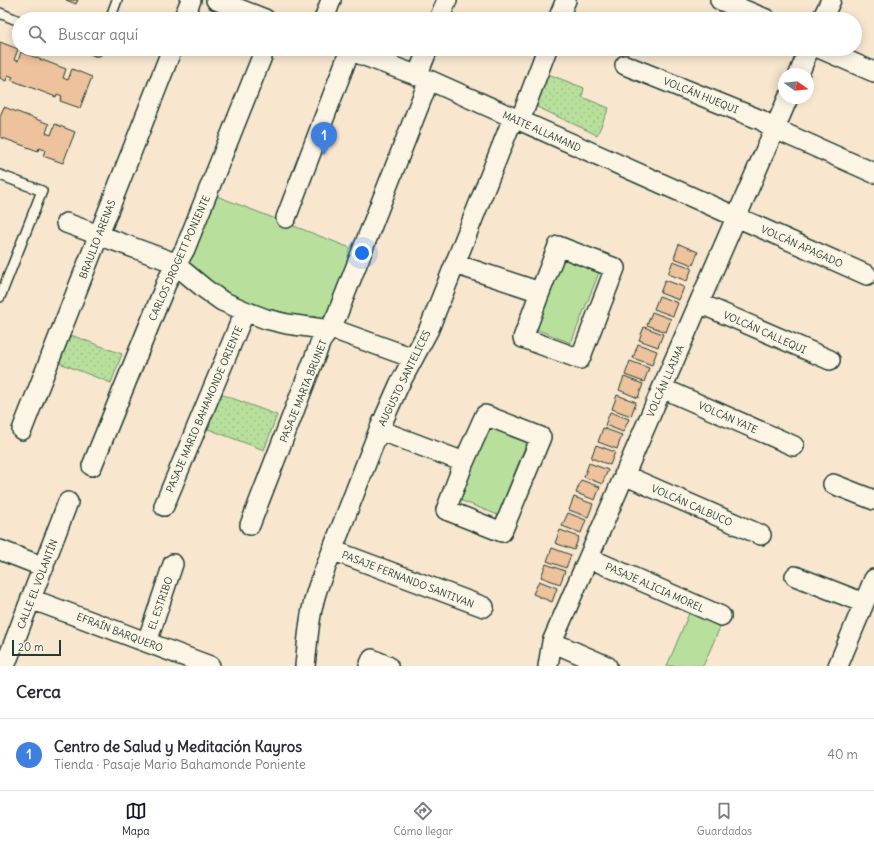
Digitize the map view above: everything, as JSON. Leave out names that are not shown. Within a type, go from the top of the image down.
[{"type":"street","points":[[186,12],[191,0]]},
{"type":"street","points":[[216,0],[247,12]]},
{"type":"street","points":[[327,12],[331,0]]},
{"type":"street","points":[[442,12],[447,0]]},
{"type":"street","points":[[561,12],[566,0]]},
{"type":"street","points":[[720,0],[749,12]]},
{"type":"street","points":[[825,12],[831,0]]},
{"type":"street","name":"BRAULIO ARENAS","points":[[22,430],[169,56]]},
{"type":"street","name":"CARLOS DROGETT PONIENTE","points":[[92,466],[168,279],[185,249],[262,56]]},
{"type":"street","points":[[286,218],[346,56]]},
{"type":"street","name":"MAITE ALLAMAND","points":[[364,56],[423,78],[736,218]]},
{"type":"street","name":"PASAJE MARTA BRUNET","points":[[250,525],[321,341],[330,329],[340,308],[423,78],[427,56]]},
{"type":"street","name":"AUGUSTO SANTELICES","points":[[305,666],[313,601],[332,550],[379,430],[399,385],[429,329],[516,119],[544,56]]},
{"type":"street","points":[[802,68],[807,56]]},
{"type":"street","points":[[837,56],[874,72]]},
{"type":"street","name":"VOLCÁN HUEQUI","points":[[625,65],[761,120],[775,129],[874,173]]},
{"type":"street","name":"VOLCÁN LLAIMA","points":[[548,666],[552,642],[785,104]]},
{"type":"street","name":"VOLCÁN APAGADO","points":[[736,218],[867,275]]},
{"type":"street","points":[[66,223],[167,260],[176,265],[222,301],[245,311],[266,319],[288,324],[330,329],[347,333],[413,358]]},
{"type":"street","points":[[558,246],[615,268],[580,359],[523,338],[540,292],[558,246]]},
{"type":"street","points":[[455,264],[540,292]]},
{"type":"street","name":"VOLCÁN CALLEQUI","points":[[699,303],[830,360]]},
{"type":"street","name":"PASAJE MARIO BAHAMONDE ORIENTE","points":[[164,506],[245,311]]},
{"type":"street","name":"VOLCÁN YATE","points":[[662,388],[794,446]]},
{"type":"street","points":[[485,415],[541,437],[502,532],[446,510],[464,462],[485,415]]},
{"type":"street","points":[[379,430],[464,462]]},
{"type":"street","name":"VOLCÁN CALBUCO","points":[[624,475],[761,535]]},
{"type":"street","points":[[833,484],[874,500]]},
{"type":"street","name":"CALLE EL VOLANTÍN","points":[[5,666],[68,502]]},
{"type":"street","points":[[0,550],[44,567]]},
{"type":"street","name":"PASAJE FERNANDO SANTIVAN","points":[[332,550],[484,607]]},
{"type":"street","name":"PASAJE ALICIA MOREL","points":[[589,558],[721,616]]},
{"type":"street","name":"EL ESTRIBO","points":[[147,642],[173,564]]},
{"type":"street","points":[[795,576],[864,603]]},
{"type":"street","points":[[838,666],[874,579]]},
{"type":"street","name":"EFRAÍN BARQUERO","points":[[31,599],[210,666]]},
{"type":"street","points":[[552,642],[607,666]]},
{"type":"street","points":[[369,666],[372,659],[388,666]]},
{"type":"lane","points":[[113,12],[117,0]]},
{"type":"lane","points":[[0,13],[12,18]]},
{"type":"lane","points":[[0,175],[42,191],[0,298]]},
{"type":"green space","points":[[548,74],[584,88],[582,97],[609,108],[597,135],[533,105]]},
{"type":"green space","points":[[214,195],[353,249],[327,317],[299,316],[248,304],[216,287],[186,262]]},
{"type":"green space","points":[[562,255],[600,270],[571,343],[533,328]]},
{"type":"green space","points":[[68,334],[122,354],[111,383],[57,362]]},
{"type":"green space","points":[[221,394],[277,415],[264,450],[208,429]]},
{"type":"green space","points":[[488,421],[529,437],[498,515],[457,499]]},
{"type":"green space","points":[[690,611],[721,625],[703,666],[667,666]]},
{"type":"building","points":[[66,0],[78,0],[76,4]]},
{"type":"building","points":[[0,42],[12,47],[12,56],[15,56],[14,60],[18,61],[20,56],[32,56],[66,69],[63,78],[68,80],[72,69],[92,77],[80,108],[60,101],[62,96],[57,94],[56,97],[11,80],[13,77],[8,75],[6,81],[0,78]]},
{"type":"building","points":[[4,107],[49,124],[46,133],[51,135],[55,124],[75,132],[63,163],[43,156],[45,150],[39,148],[38,151],[0,137],[0,116]]},
{"type":"building","points":[[679,244],[698,252],[693,265],[674,258]]},
{"type":"building","points":[[673,261],[692,268],[687,281],[668,274]]},
{"type":"building","points":[[665,280],[684,287],[679,300],[660,293]]},
{"type":"building","points":[[659,296],[678,303],[673,316],[654,309]]},
{"type":"building","points":[[652,312],[671,319],[666,332],[647,325]]},
{"type":"building","points":[[644,327],[663,334],[658,347],[639,340]]},
{"type":"building","points":[[638,344],[657,351],[652,365],[633,358]]},
{"type":"building","points":[[630,361],[649,368],[644,382],[625,375]]},
{"type":"building","points":[[624,377],[643,384],[638,398],[619,390]]},
{"type":"building","points":[[617,395],[636,402],[631,416],[612,409]]},
{"type":"building","points":[[610,412],[629,419],[623,432],[605,425]]},
{"type":"building","points":[[603,428],[622,435],[617,449],[598,442]]},
{"type":"building","points":[[596,445],[615,452],[610,465],[591,458]]},
{"type":"building","points":[[589,463],[608,470],[602,484],[584,477]]},
{"type":"building","points":[[581,480],[600,487],[595,500],[576,493]]},
{"type":"building","points":[[574,497],[593,504],[588,517],[569,510]]},
{"type":"building","points":[[568,513],[586,520],[581,533],[562,526]]},
{"type":"building","points":[[560,530],[579,537],[574,550],[555,543]]},
{"type":"building","points":[[552,548],[571,555],[566,568],[547,561]]},
{"type":"building","points":[[546,564],[565,571],[560,584],[541,577]]},
{"type":"building","points":[[539,581],[557,588],[552,602],[533,594]]},
{"type":"place","name":"Centro de Salud y Meditación Kayros","points":[[324,155]]}]
